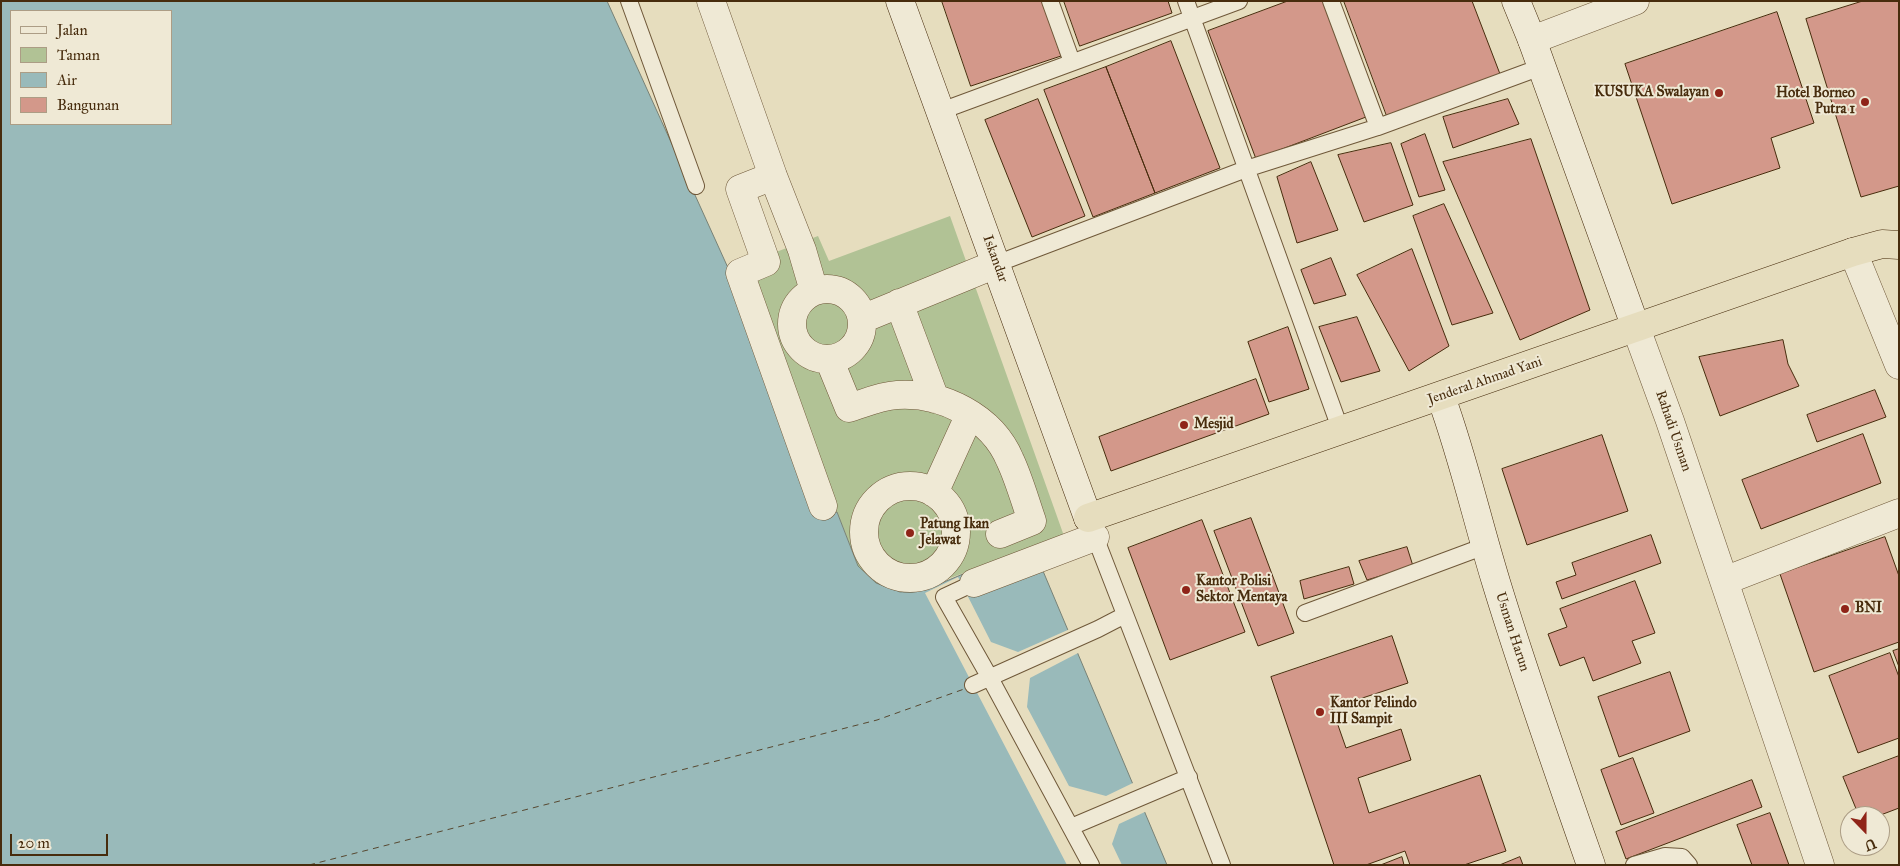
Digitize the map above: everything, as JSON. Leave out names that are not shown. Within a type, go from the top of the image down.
[{"type":"highway","name":"Jenderal Ahmad Yani","points":[[1092,527],[1341,431],[1893,239]]},
{"type":"street","points":[[711,1],[772,176],[802,250],[814,290]]},
{"type":"street","name":"Iskandar","points":[[900,1],[1092,527]]},
{"type":"street","name":"Rahadi Usman","points":[[1516,1],[1532,40],[1670,420],[1820,865]]},
{"type":"street","points":[[1532,40],[1635,1]]},
{"type":"street","points":[[772,176],[740,189],[766,262],[740,273],[823,506]]},
{"type":"street","points":[[1853,252],[1899,365]]},
{"type":"street","points":[[862,319],[996,264]]},
{"type":"street","points":[[827,288],[840,291],[851,298],[859,307],[862,319],[862,330],[858,341],[850,350],[840,356],[829,359],[817,358],[806,352],[798,344],[793,333],[791,321],[795,309],[803,298],[814,290],[827,288]]},
{"type":"street","points":[[899,303],[935,398]]},
{"type":"street","points":[[829,359],[849,408],[879,398],[898,395],[935,398],[970,414],[986,426],[1010,458],[1032,522],[1000,534]]},
{"type":"street","name":"Usman Harun","points":[[1441,397],[1451,425],[1512,636],[1591,865]]},
{"type":"street","points":[[934,493],[970,414]]},
{"type":"street","points":[[1724,581],[1899,513]]},
{"type":"street","points":[[974,583],[1092,527]]},
{"type":"lane","points":[[629,1],[696,186]]},
{"type":"lane","points":[[1050,1],[1072,62]]},
{"type":"lane","points":[[1186,1],[1341,431]]},
{"type":"lane","points":[[940,111],[1239,1]]},
{"type":"lane","points":[[1331,1],[1378,127]]},
{"type":"lane","points":[[996,264],[1246,168],[1378,127],[1541,67]]},
{"type":"lane","points":[[1092,527],[1222,865]]},
{"type":"lane","points":[[1305,613],[1485,546]]},
{"type":"lane","points":[[974,583],[944,597],[1091,865]]},
{"type":"lane","points":[[974,685],[1125,615]]},
{"type":"lane","points":[[1071,827],[1189,777]]},
{"type":"lane","points":[[1634,865],[1665,856],[1682,857],[1689,865]]},
{"type":"green space","points":[[950,216],[1064,536],[950,578],[925,590],[900,592],[876,583],[858,566],[837,512],[819,518],[729,270],[818,236],[829,261]]},
{"type":"water","points":[[1,1],[607,1],[729,270],[819,518],[837,512],[858,566],[876,583],[900,592],[925,590],[963,574],[974,597],[1043,571],[1167,865],[1,865]]},
{"type":"pier","points":[[958,577],[991,642],[1018,652],[1070,629],[1080,652],[1030,678],[1027,707],[1069,786],[1106,796],[1135,782],[1147,811],[1119,824],[1112,844],[1122,865],[1067,865],[925,593]]},
{"type":"building","points":[[942,1],[1043,1],[1061,56],[971,86]]},
{"type":"building","points":[[1064,1],[1168,1],[1172,13],[1080,46]]},
{"type":"building","points":[[1288,1],[1323,1],[1366,117],[1256,159],[1208,31]]},
{"type":"building","points":[[1344,1],[1472,1],[1500,74],[1387,116]]},
{"type":"building","name":"Hotel Borneo Putra 1","points":[[1863,1],[1899,1],[1899,186],[1861,197],[1806,19]]},
{"type":"building","name":"KUSUKA Swalayan","points":[[1777,12],[1814,123],[1771,138],[1780,168],[1672,204],[1625,64]]},
{"type":"building","points":[[1171,41],[1220,168],[1155,193],[1106,67]]},
{"type":"building","points":[[1106,67],[1155,193],[1093,217],[1044,90]]},
{"type":"building","points":[[1038,99],[1085,216],[1032,237],[985,120]]},
{"type":"building","points":[[1508,99],[1519,124],[1453,148],[1443,117]]},
{"type":"building","points":[[1425,134],[1445,190],[1419,197],[1401,144]]},
{"type":"building","points":[[1531,139],[1590,310],[1520,340],[1443,162]]},
{"type":"building","points":[[1391,143],[1413,205],[1364,222],[1338,155]]},
{"type":"building","points":[[1311,162],[1338,230],[1297,243],[1277,177]]},
{"type":"building","points":[[1444,204],[1493,313],[1452,325],[1413,216]]},
{"type":"building","points":[[1412,249],[1449,346],[1409,371],[1357,275]]},
{"type":"building","points":[[1331,258],[1346,295],[1314,304],[1301,270]]},
{"type":"building","points":[[1357,317],[1380,371],[1341,382],[1319,327]]},
{"type":"building","points":[[1288,327],[1309,389],[1269,402],[1248,342]]},
{"type":"building","points":[[1783,340],[1788,364],[1799,386],[1720,416],[1699,357]]},
{"type":"building","name":"Mesjid","points":[[1256,379],[1269,414],[1111,471],[1099,437]]},
{"type":"building","points":[[1875,390],[1886,417],[1817,442],[1807,415]]},
{"type":"building","points":[[1863,434],[1881,483],[1761,529],[1742,480]]},
{"type":"building","points":[[1602,435],[1628,511],[1527,545],[1502,469]]},
{"type":"building","points":[[1251,518],[1294,633],[1258,646],[1214,531]]},
{"type":"building","name":"Kantor Polisi Sektor Mentaya","points":[[1202,520],[1245,632],[1170,660],[1128,548]]},
{"type":"building","points":[[1651,535],[1661,563],[1562,599],[1556,582],[1576,575],[1572,563]]},
{"type":"building","name":"BNI","points":[[1885,537],[1899,576],[1899,642],[1814,672],[1780,574]]},
{"type":"building","points":[[1407,547],[1413,566],[1367,580],[1359,561]]},
{"type":"building","points":[[1349,567],[1354,584],[1304,599],[1300,581]]},
{"type":"building","points":[[1635,581],[1655,633],[1632,641],[1641,663],[1593,681],[1584,657],[1560,666],[1548,634],[1567,627],[1560,609]]},
{"type":"building","points":[[1392,636],[1408,683],[1332,708],[1346,748],[1401,729],[1411,760],[1358,778],[1369,813],[1480,775],[1506,851],[1464,865],[1410,865],[1405,851],[1366,865],[1334,865],[1271,677]]},
{"type":"building","points":[[1899,649],[1899,667],[1893,651]]},
{"type":"building","points":[[1890,653],[1899,677],[1899,738],[1858,753],[1829,676]]},
{"type":"building","points":[[1670,672],[1690,731],[1619,757],[1598,697]]},
{"type":"building","points":[[1899,756],[1899,808],[1890,811],[1890,806],[1855,806],[1843,777]]},
{"type":"building","points":[[1633,758],[1654,813],[1621,825],[1601,770]]},
{"type":"building","points":[[1752,780],[1762,807],[1626,859],[1616,832]]},
{"type":"building","points":[[1770,813],[1789,865],[1752,865],[1737,825]]},
{"type":"building","points":[[1402,857],[1404,865],[1381,865]]},
{"type":"building","points":[[1520,857],[1523,865],[1500,865]]},
{"type":"ferry route","points":[[309,865],[877,720],[967,688]]},
{"type":"place","name":"KUSUKA Swalayan","points":[[1719,93]]},
{"type":"place","name":"Hotel Borneo Putra 1","points":[[1865,102]]},
{"type":"place","name":"Mesjid","points":[[1184,425]]},
{"type":"place","name":"Patung Ikan Jelawat","points":[[910,533]]},
{"type":"place","name":"Kantor Polisi Sektor Mentaya","points":[[1186,590]]},
{"type":"place","name":"BNI","points":[[1845,609]]},
{"type":"place","name":"Kantor Pelindo III Sampit","points":[[1320,712]]}]
